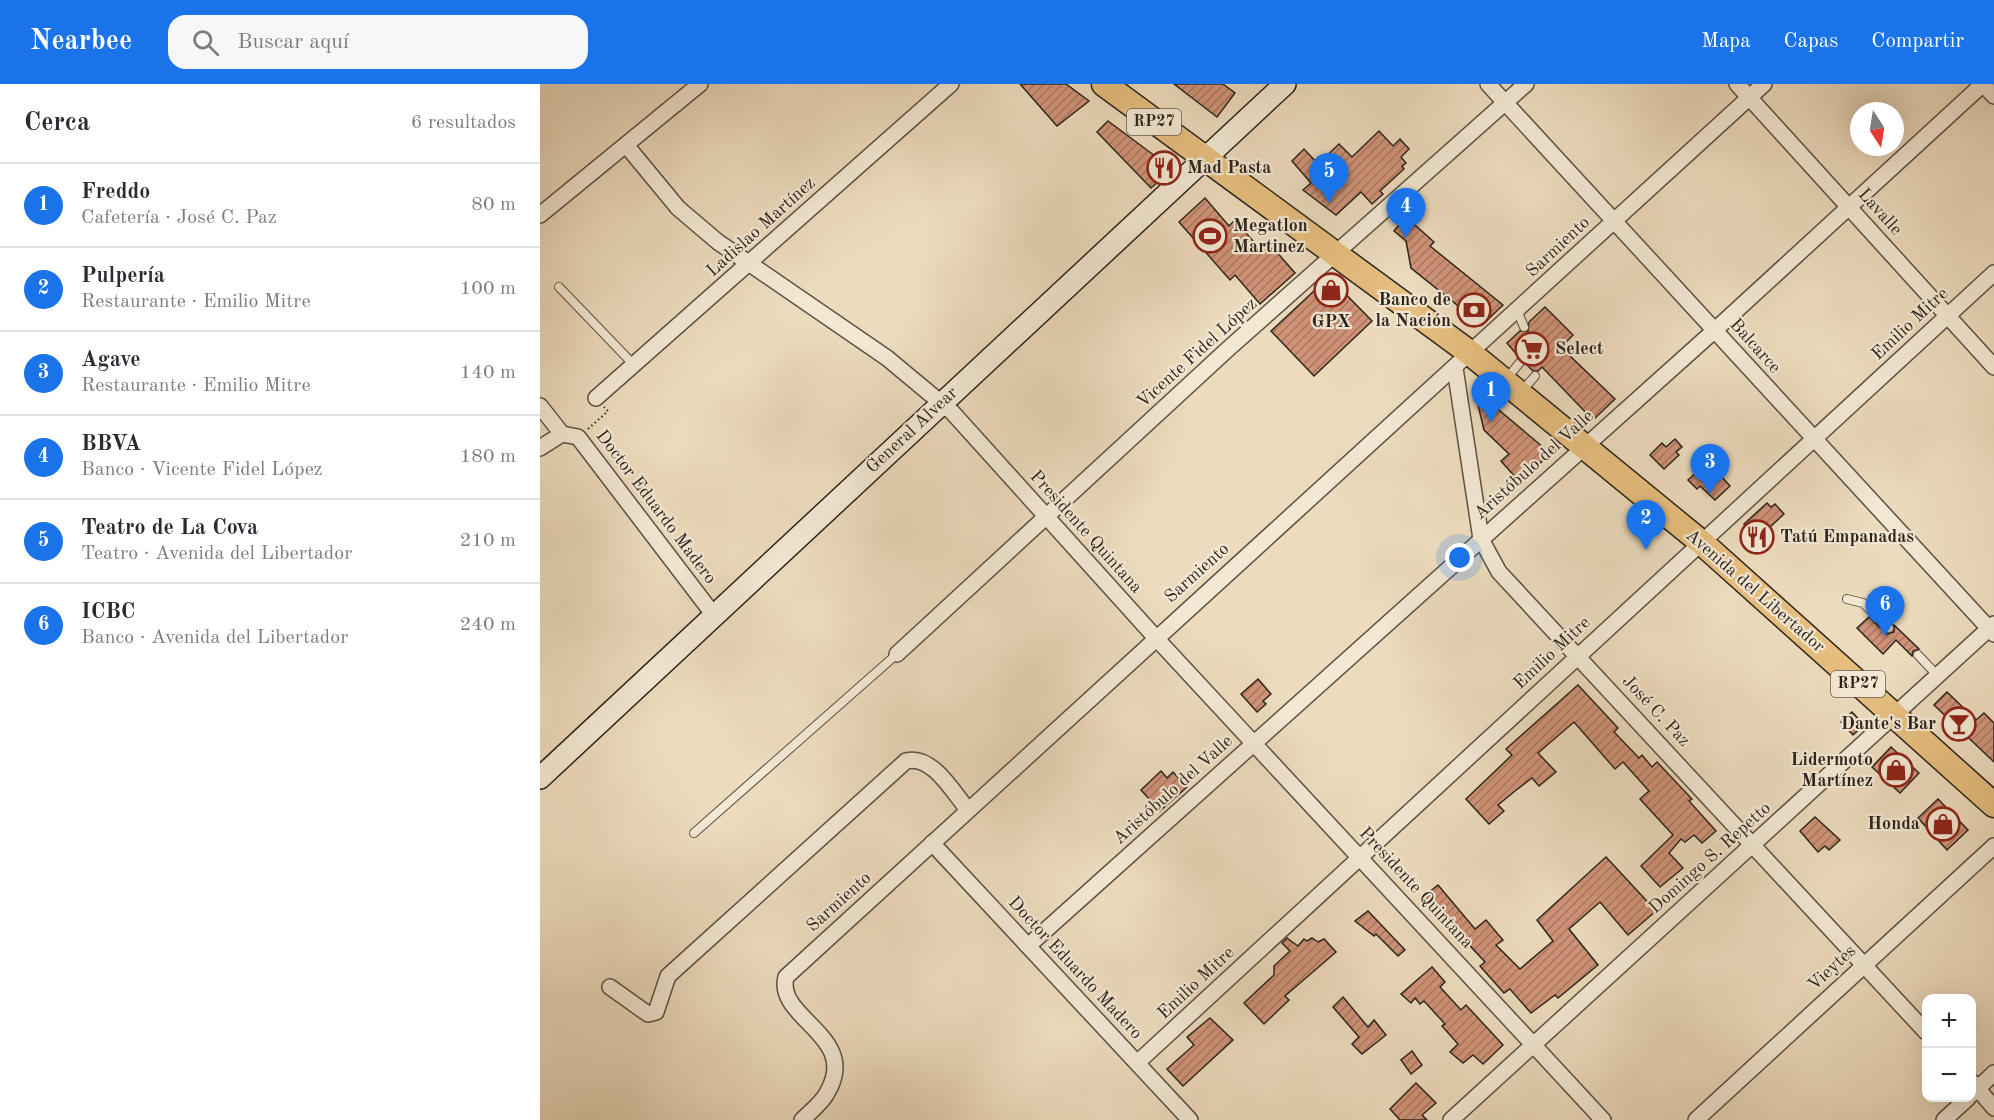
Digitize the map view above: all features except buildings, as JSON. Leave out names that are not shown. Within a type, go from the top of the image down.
[{"type":"main road","name":"Avenida del Libertador","points":[[1104,84],[1337,255],[1462,361],[1519,384],[1583,447],[1702,543],[1804,633],[1893,717],[1994,805]]},
{"type":"street","points":[[540,214],[700,84]]},
{"type":"street","name":"Ladislao Martínez","points":[[596,398],[951,84]]},
{"type":"street","name":"General Alvear","points":[[540,778],[713,614],[1285,84]]},
{"type":"street","name":"Balcarce","points":[[1488,84],[1615,220],[1814,440],[1992,629]]},
{"type":"street","name":"Vicente Fidel López","points":[[897,654],[1228,349],[1337,255],[1526,84]]},
{"type":"street","name":"Lavalle","points":[[1737,84],[1994,367]]},
{"type":"street","name":"Sarmiento","points":[[802,1120],[827,1093],[834,1076],[834,1060],[828,1042],[787,997],[783,987],[786,977],[1155,637],[1462,361],[1764,84]]},
{"type":"street","points":[[1983,84],[1994,96]]},
{"type":"street","name":"Aristóbulo del Valle","points":[[1028,946],[1715,330],[1983,84]]},
{"type":"street","name":"Presidente Quintana","points":[[626,145],[678,208],[718,242],[887,358],[941,403],[1603,1120]]},
{"type":"street","name":"Emilio Mitre","points":[[1137,1064],[1994,273]]},
{"type":"street","name":"José C. Paz","points":[[1462,361],[1481,538],[1498,572],[1922,1028]]},
{"type":"street","points":[[540,406],[562,434],[540,448]]},
{"type":"street","name":"Doctor Eduardo Madero","points":[[562,434],[578,437],[713,614]]},
{"type":"street","name":"Domingo S. Repetto","points":[[1451,1120],[1992,629]]},
{"type":"street","points":[[610,987],[648,1014],[657,1012],[668,976],[906,761],[914,759],[928,764],[968,810]]},
{"type":"street","name":"Doctor Eduardo Madero","points":[[932,843],[1190,1120]]},
{"type":"street","name":"Vieytes","points":[[1696,1120],[1994,846]]},
{"type":"street","points":[[1976,1088],[1994,1073]]},
{"type":"street","points":[[1976,1094],[1994,1107]]},
{"type":"street","points":[[1944,1120],[1961,1102]]},
{"type":"lane","points":[[559,286],[634,364]]},
{"type":"lane","points":[[1517,310],[1524,327]]},
{"type":"lane","points":[[1519,384],[1522,360]]},
{"type":"lane","points":[[1847,599],[1863,603],[1889,628]]},
{"type":"lane","points":[[694,833],[897,654]]},
{"type":"lane","points":[[1918,655],[1938,676]]},
{"type":"path","points":[[578,437],[609,411],[596,398]]},
{"type":"place","name":"Mad Pasta","points":[[1164,168]]},
{"type":"place","name":"Teatro de La Cova","points":[[1329,203]]},
{"type":"place","name":"Megatlon Martinez","points":[[1210,236]]},
{"type":"place","name":"BBVA","points":[[1406,238]]},
{"type":"place","name":"GPX","points":[[1331,290]]},
{"type":"place","name":"Banco de la Nación","points":[[1474,310]]},
{"type":"place","name":"Select","points":[[1532,349]]},
{"type":"place","name":"Freddo","points":[[1491,422]]},
{"type":"place","name":"Agave","points":[[1710,494]]},
{"type":"place","name":"Tatú Empanadas","points":[[1757,537]]},
{"type":"place","name":"Pulpería","points":[[1646,550]]},
{"type":"place","name":"ICBC","points":[[1885,636]]},
{"type":"place","name":"Dante's Bar","points":[[1959,724]]},
{"type":"place","name":"Lidermoto Martínez","points":[[1896,770]]},
{"type":"place","name":"Honda","points":[[1943,824]]}]
